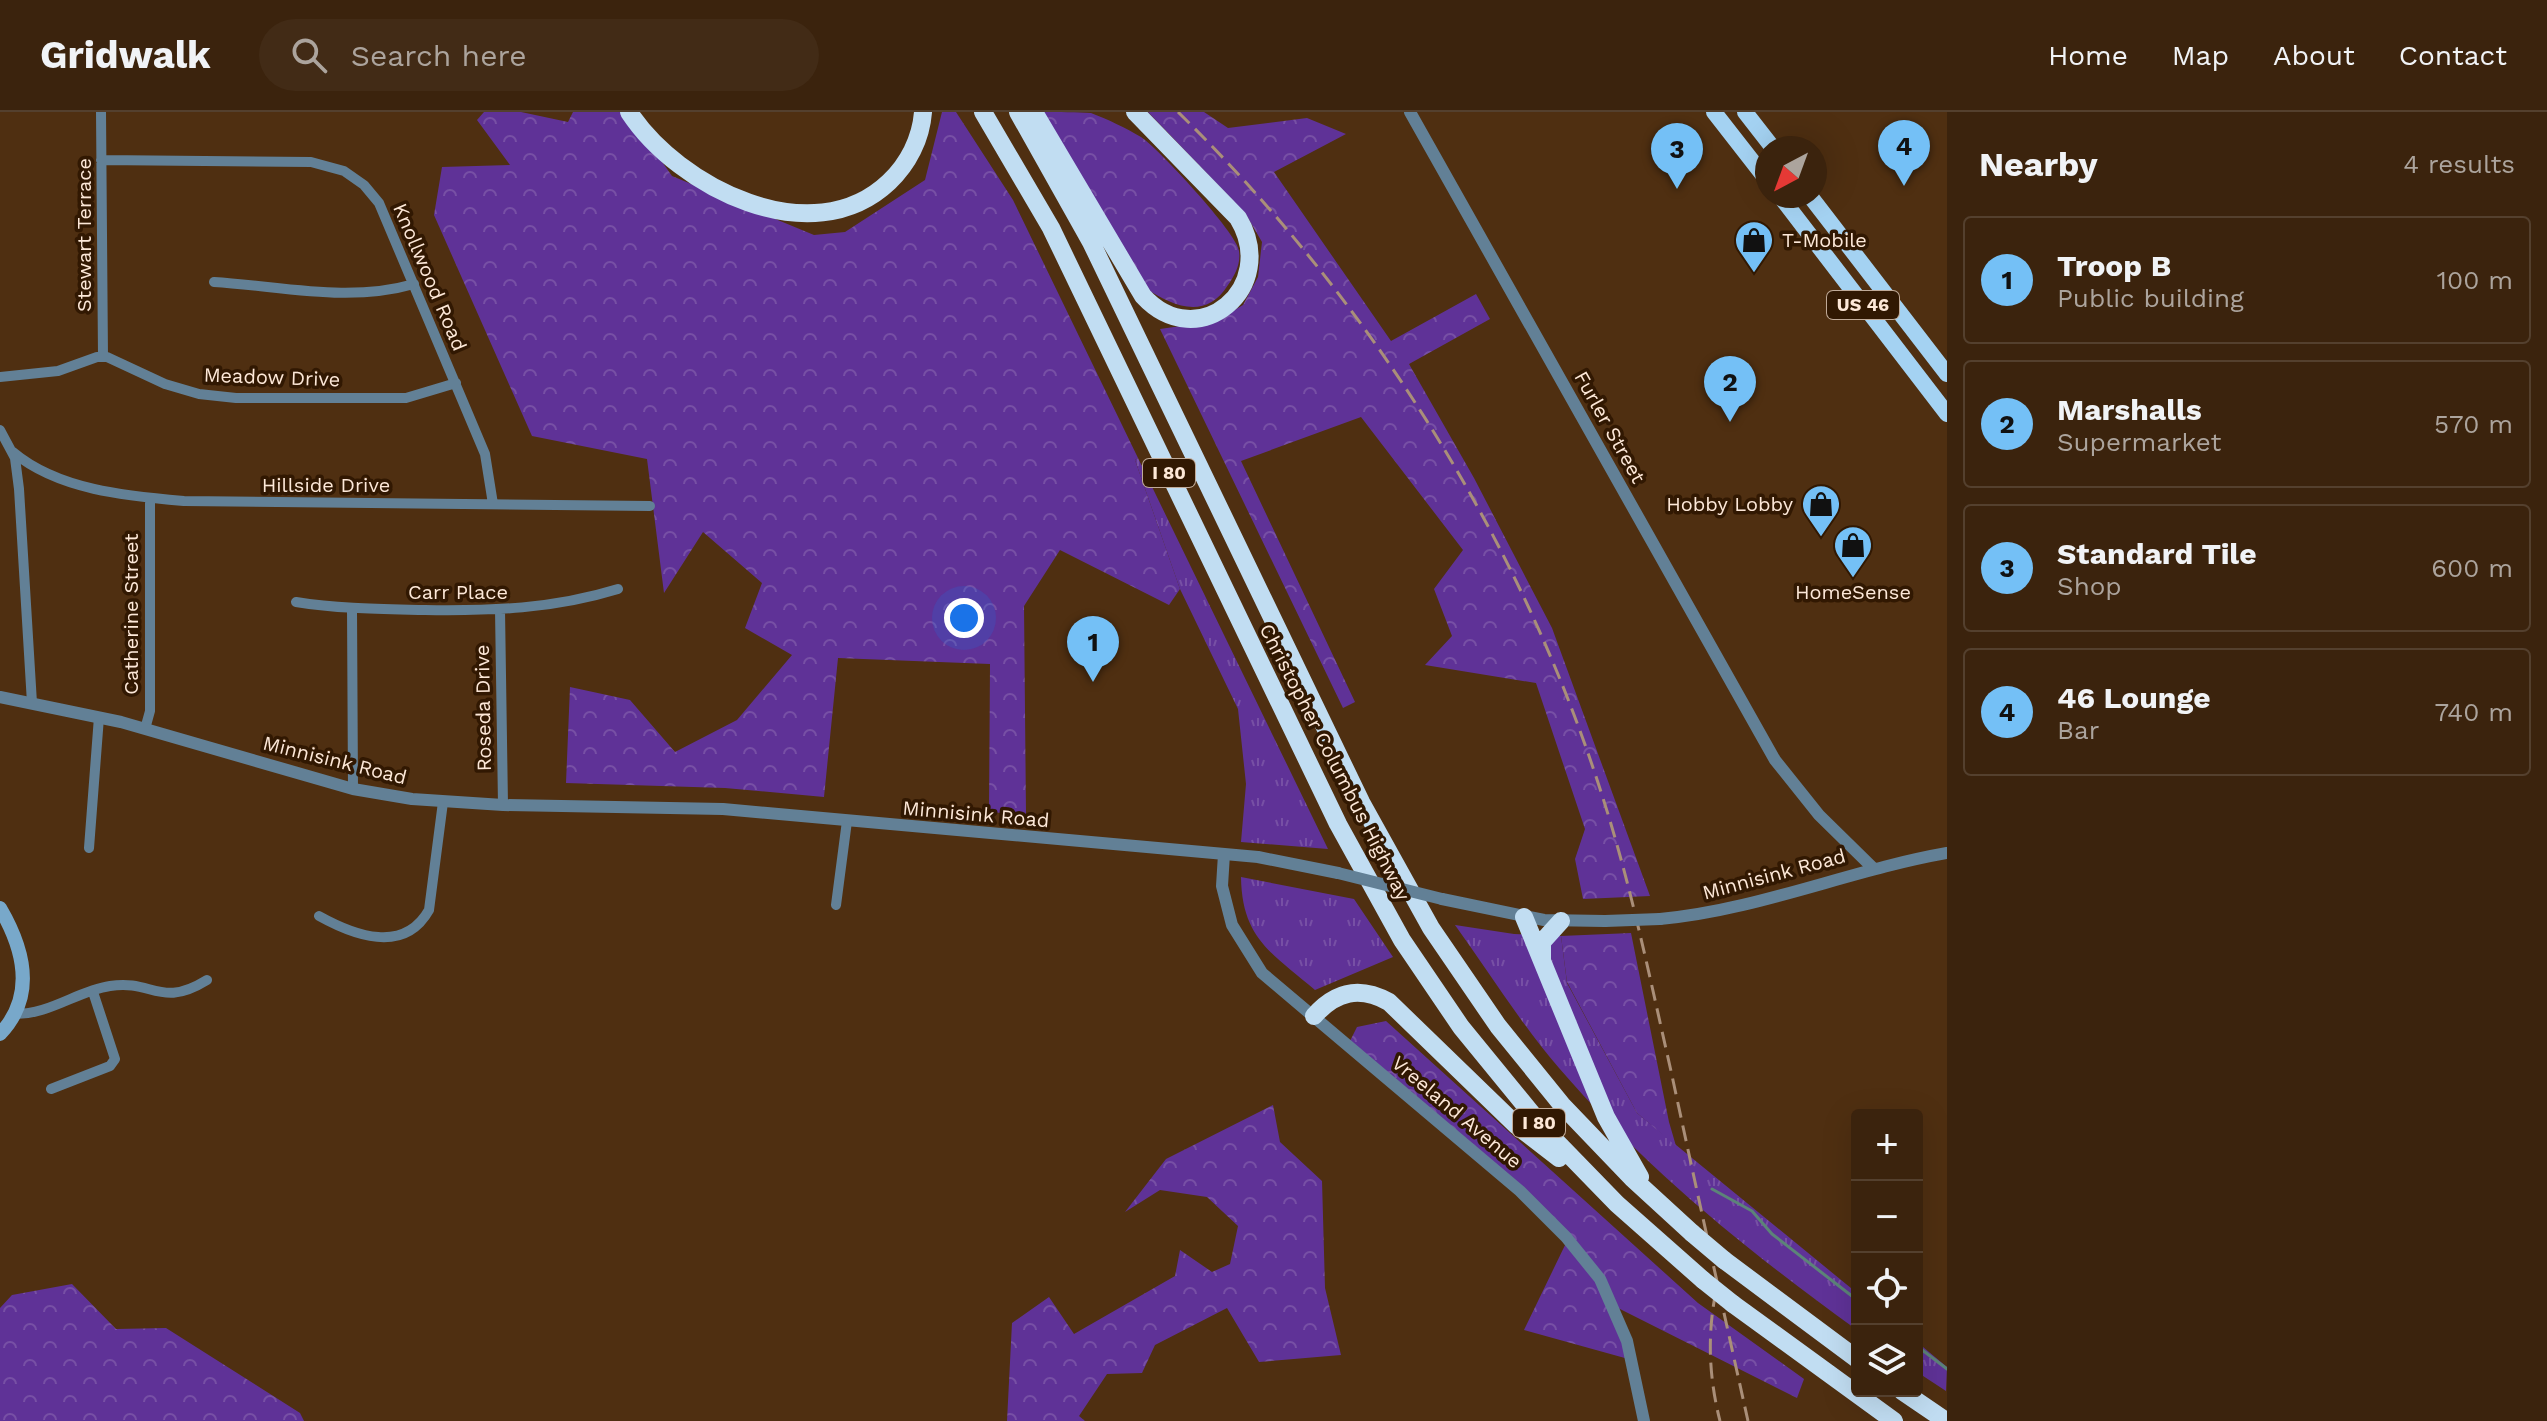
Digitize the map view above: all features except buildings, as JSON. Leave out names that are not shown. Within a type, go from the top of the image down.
[{"type":"highway","points":[[629,112],[655,146],[703,183],[752,204],[805,212],[849,206],[885,186],[909,157],[919,133],[923,112]]},
{"type":"highway","name":"Christopher Columbus Highway","points":[[983,112],[1051,228],[1323,794],[1387,914],[1482,1054],[1546,1131],[1607,1195],[1733,1304],[1894,1421]]},
{"type":"highway","name":"Christopher Columbus Highway","points":[[1018,112],[1091,242],[1346,770],[1406,886],[1461,974],[1519,1053],[1577,1121],[1650,1195],[1724,1260],[1851,1355]]},
{"type":"highway","points":[[1034,112],[1143,296],[1172,316],[1205,317],[1228,306],[1248,278],[1251,255],[1248,236],[1238,218],[1135,112]]},
{"type":"highway","points":[[1714,112],[1755,165]]},
{"type":"highway","points":[[1745,112],[1764,136]]},
{"type":"highway","name":"US 46","points":[[1789,208],[1947,414]]},
{"type":"highway","name":"US 46","points":[[1819,208],[1947,374]]},
{"type":"highway","points":[[1524,917],[1606,1117],[1650,1195]]},
{"type":"highway","points":[[1544,965],[1542,942],[1561,921]]},
{"type":"highway","points":[[1314,1016],[1343,993],[1370,994],[1389,1002],[1516,1125],[1607,1195]]},
{"type":"highway","points":[[1911,1397],[1944,1420]]},
{"type":"main road","points":[[0,908],[24,969],[23,994],[0,1034]]},
{"type":"street","name":"Stewart Terrace","points":[[101,112],[103,357]]},
{"type":"street","name":"Furler Street","points":[[1410,112],[1775,760],[1819,815],[1873,868]]},
{"type":"street","name":"Knollwood Road","points":[[101,160],[298,162],[334,167],[364,185],[379,203],[485,454],[493,504]]},
{"type":"street","points":[[214,282],[336,294],[390,291],[414,284]]},
{"type":"street","points":[[0,377],[58,371],[103,357]]},
{"type":"street","name":"Meadow Drive","points":[[103,357],[117,359],[165,384],[199,394],[236,398],[406,398],[456,383]]},
{"type":"street","points":[[0,430],[13,452],[19,489],[32,703]]},
{"type":"street","name":"Hillside Drive","points":[[13,452],[28,465],[55,478],[150,498],[208,502],[650,506]]},
{"type":"street","name":"Catherine Street","points":[[145,729],[150,711],[150,498]]},
{"type":"street","name":"Carr Place","points":[[296,602],[352,609],[500,610],[557,606],[618,589]]},
{"type":"street","points":[[352,609],[353,789]]},
{"type":"street","name":"Roseda Drive","points":[[500,610],[503,805]]},
{"type":"street","name":"Minnisink Road","points":[[0,697],[99,717],[353,789],[443,802],[708,808],[1224,854],[1338,873],[1524,917],[1561,921],[1660,919],[1732,908],[1873,868],[1947,853]]},
{"type":"street","points":[[89,848],[99,717]]},
{"type":"street","points":[[319,916],[363,936],[390,938],[413,930],[429,910],[443,802]]},
{"type":"street","points":[[836,905],[847,821]]},
{"type":"street","name":"Vreeland Avenue","points":[[1224,854],[1222,886],[1240,943],[1262,973],[1520,1191],[1584,1257],[1617,1312],[1644,1421]]},
{"type":"street","points":[[14,1014],[30,1015],[93,992],[123,986],[178,995],[207,980]]},
{"type":"street","points":[[51,1089],[110,1066],[115,1059],[93,992]]},
{"type":"green space","points":[[484,112],[521,112],[568,122],[573,112],[627,112],[672,176],[814,235],[845,232],[925,180],[942,112],[956,112],[1013,200],[1138,458],[1135,460],[1180,589],[1169,605],[1060,550],[1024,606],[1026,815],[989,812],[990,664],[838,658],[824,797],[725,788],[566,783],[570,687],[630,700],[675,752],[737,720],[792,655],[745,628],[762,583],[703,532],[664,593],[647,459],[532,436],[434,215],[442,167],[510,165],[477,120]]},
{"type":"green space","points":[[1043,112],[1091,113],[1110,121],[1141,137],[1179,173],[1226,227],[1239,251],[1235,273],[1219,296],[1210,303],[1189,307],[1178,305],[1145,288]]},
{"type":"green space","points":[[1148,112],[1204,112],[1228,128],[1307,118],[1346,134],[1274,172],[1391,341],[1476,294],[1490,319],[1409,364],[1474,478],[1552,628],[1650,896],[1583,899],[1575,859],[1585,829],[1536,683],[1425,665],[1452,636],[1434,589],[1463,550],[1361,417],[1241,461],[1355,702],[1343,708],[1160,329],[1216,321],[1243,305],[1258,277],[1262,242],[1245,213]]},
{"type":"green space","points":[[1138,458],[1328,849],[1241,842],[1246,784],[1238,709],[1180,589],[1135,460]]},
{"type":"green space","points":[[1241,877],[1354,899],[1393,957],[1315,990],[1262,943],[1247,916]]},
{"type":"green space","points":[[1455,925],[1514,934],[1561,936],[1567,983],[1637,1113],[1851,1288],[1851,1326],[1738,1240],[1663,1175],[1559,1068],[1518,1016]]},
{"type":"green space","points":[[1631,933],[1676,1146],[1637,1113],[1567,982],[1561,936]]},
{"type":"green space","points":[[1386,1021],[1698,1303],[1804,1379],[1797,1398],[1616,1307],[1632,1360],[1524,1330],[1568,1239],[1347,1047],[1357,1027]]},
{"type":"green space","points":[[1273,1105],[1280,1142],[1322,1181],[1325,1288],[1341,1355],[1259,1362],[1227,1308],[1155,1345],[1142,1373],[1107,1374],[1079,1416],[1085,1421],[1007,1421],[1012,1323],[1049,1297],[1074,1334],[1175,1276],[1180,1250],[1212,1272],[1230,1264],[1238,1226],[1207,1197],[1160,1190],[1125,1212],[1166,1159]]},
{"type":"green space","points":[[72,1284],[116,1329],[166,1328],[300,1413],[304,1421],[0,1421],[0,1308],[12,1295]]},
{"type":"green space","points":[[1923,1347],[1947,1367],[1946,1391],[1923,1376]]},
{"type":"waterway","points":[[1712,1189],[1752,1211],[1772,1234],[1851,1295]]},
{"type":"waterway","points":[[1923,1351],[1947,1369]]},
{"type":"railway","points":[[1178,112],[1248,185],[1313,262],[1375,343],[1431,428],[1483,516],[1528,607],[1568,700],[1622,863],[1748,1421]]},
{"type":"railway","points":[[1716,1291],[1710,1356],[1720,1421]]},
{"type":"place","name":"46 Lounge","points":[[1904,186]]},
{"type":"place","name":"Standard Tile","points":[[1677,189]]},
{"type":"place","name":"T-Mobile","points":[[1754,274]]},
{"type":"place","name":"Marshalls","points":[[1730,422]]},
{"type":"place","name":"Hobby Lobby","points":[[1821,538]]},
{"type":"place","name":"HomeSense","points":[[1853,579]]},
{"type":"place","name":"Troop B","points":[[1093,682]]}]
